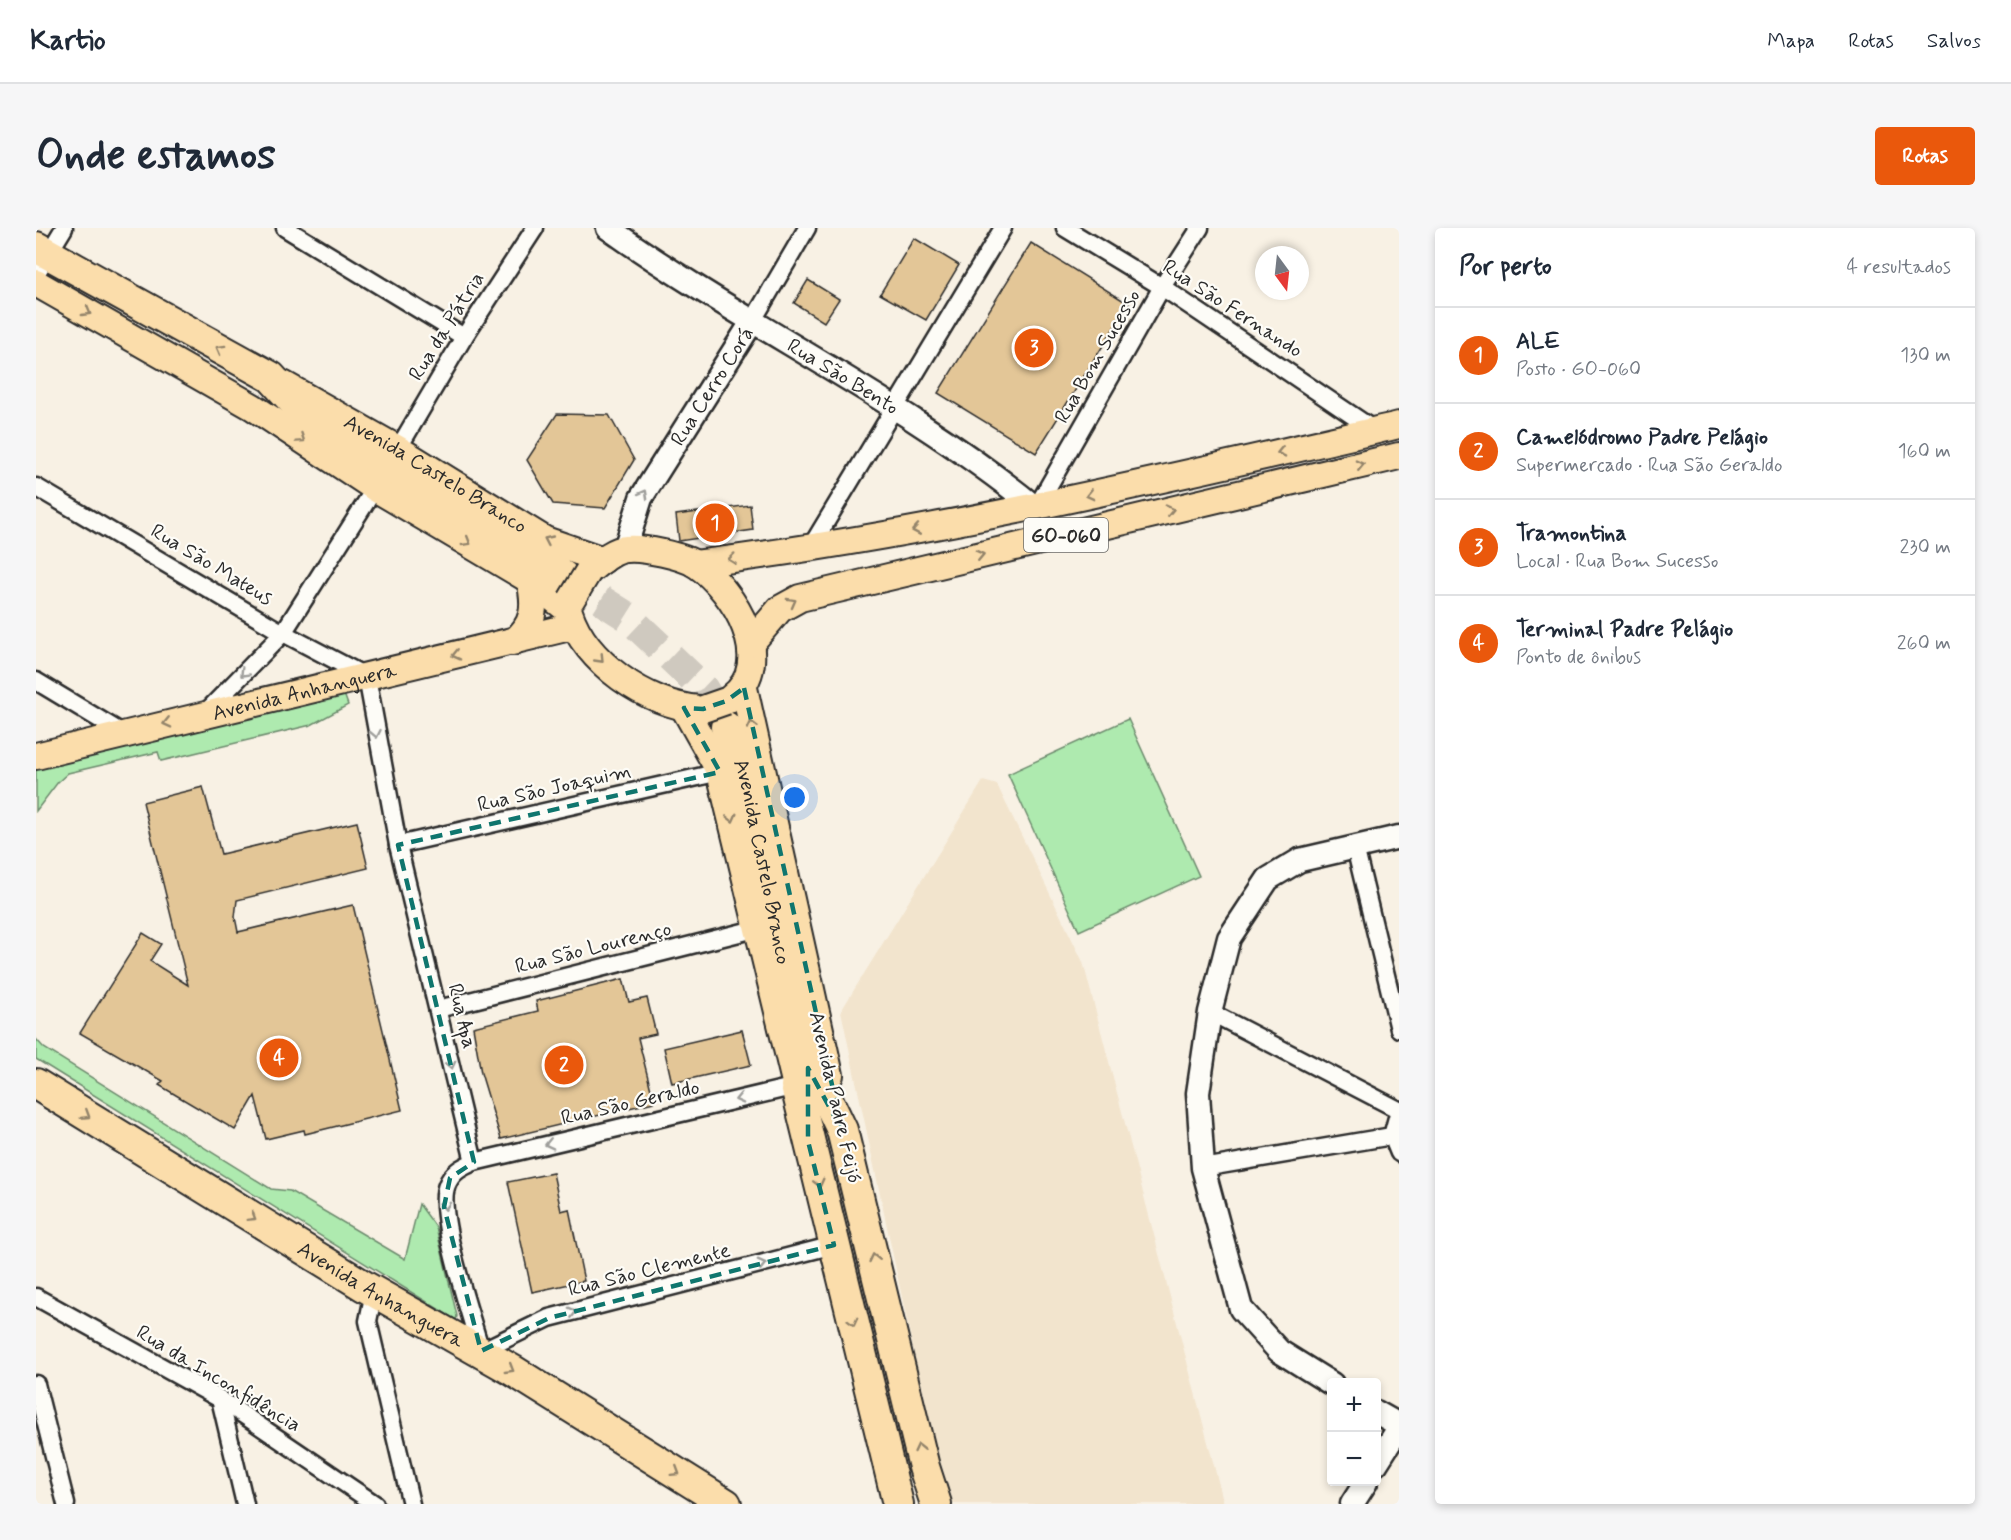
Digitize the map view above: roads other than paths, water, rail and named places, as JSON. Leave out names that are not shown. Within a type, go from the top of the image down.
[{"type":"highway","name":"Avenida Castelo Branco","points":[[40,258],[271,377],[304,413],[585,585]]},
{"type":"highway","name":"Avenida Castelo Branco","points":[[716,707],[745,771],[793,997],[808,1112],[808,1141]]},
{"type":"highway","name":"Avenida Castelo Branco","points":[[793,997],[820,1084],[842,1131]]},
{"type":"highway","name":"Avenida Anhanguera","points":[[36,1084],[374,1292],[481,1351],[726,1504]]},
{"type":"highway","name":"Avenida Padre Feijó","points":[[796,1086],[897,1504]]},
{"type":"highway","name":"Avenida Padre Feijó","points":[[842,1131],[924,1467],[936,1504]]},
{"type":"main road","name":"Avenida Castelo Branco","points":[[36,283],[252,406],[375,488],[530,580],[585,585]]},
{"type":"main road","name":"Avenida Castelo Branco","points":[[271,377],[398,449],[545,540],[585,585]]},
{"type":"main road","name":"Avenida Castelo Branco","points":[[252,406],[304,413]]},
{"type":"main road","name":"GO-060","points":[[585,585],[662,553],[695,564],[809,550],[1036,508],[1399,425]]},
{"type":"main road","name":"GO-060","points":[[751,643],[780,609],[800,598],[1399,456]]},
{"type":"main road","points":[[585,585],[599,660],[614,672],[654,696],[716,707],[751,666],[751,643],[741,616],[729,597],[695,564]]},
{"type":"main road","points":[[513,642],[531,624],[535,599],[530,580]]},
{"type":"main road","name":"Avenida Anhanguera","points":[[36,756],[513,642],[585,585]]},
{"type":"main road","name":"Avenida Padre Feijó","points":[[716,707],[720,772],[796,1086]]},
{"type":"main road","name":"Avenida Padre Feijó","points":[[716,707],[842,1131]]},
{"type":"street","points":[[40,258],[64,228]]},
{"type":"street","points":[[285,228],[464,337]]},
{"type":"street","name":"Rua da Pátria","points":[[398,449],[464,337],[535,228]]},
{"type":"street","name":"Rua São Bento","points":[[608,228],[752,322],[893,406],[1036,508]]},
{"type":"street","points":[[632,228],[645,254]]},
{"type":"street","name":"Rua Cerro Corá","points":[[585,585],[752,322],[807,228]]},
{"type":"street","points":[[809,550],[893,406],[1003,228]]},
{"type":"street","name":"Rua São Fernando","points":[[1065,228],[1162,287],[1374,430]]},
{"type":"street","name":"Rua Bom Sucesso","points":[[1036,508],[1162,287],[1200,228]]},
{"type":"street","name":"Rua São Mateus","points":[[36,487],[283,633],[367,677]]},
{"type":"street","points":[[205,714],[283,633],[375,488]]},
{"type":"street","name":"Rua Apa","points":[[367,677],[398,845],[474,1162]]},
{"type":"street","points":[[36,681],[124,734]]},
{"type":"street","name":"Rua São Joaquim","points":[[398,845],[720,772]]},
{"type":"street","points":[[1327,1381],[1279,1351],[1240,1309],[1203,1168],[1198,1093],[1210,1012],[1229,938],[1268,879],[1300,860],[1399,837]]},
{"type":"street","points":[[1355,847],[1399,1029]]},
{"type":"street","name":"Rua São Lourenço","points":[[438,1009],[759,928]]},
{"type":"street","points":[[1210,1012],[1399,1110],[1392,1136],[1399,1152]]},
{"type":"street","name":"Rua São Geraldo","points":[[474,1162],[796,1086]]},
{"type":"street","points":[[1203,1168],[1392,1136]]},
{"type":"street","points":[[474,1162],[462,1167],[450,1178],[444,1194],[444,1207],[481,1351]]},
{"type":"street","name":"Rua São Clemente","points":[[481,1351],[549,1318],[834,1245]]},
{"type":"street","points":[[374,1292],[368,1321],[411,1504]]},
{"type":"street","name":"Rua da Inconfidência","points":[[36,1297],[220,1400],[375,1504]]},
{"type":"street","points":[[36,1384],[66,1504]]},
{"type":"street","points":[[220,1400],[245,1504]]},
{"type":"street","points":[[1381,1415],[1399,1427],[1381,1457]]},
{"type":"street","points":[[1352,1504],[1363,1486]]},
{"type":"tunnel","points":[[563,576],[628,617],[703,688],[726,727]]},
{"type":"place","name":"Tramontina","points":[[1034,348]]},
{"type":"place","name":"ALE","points":[[715,523]]},
{"type":"place","name":"Terminal Padre Pelágio","points":[[279,1058]]},
{"type":"place","name":"Camelódromo Padre Pelágio","points":[[564,1065]]}]
